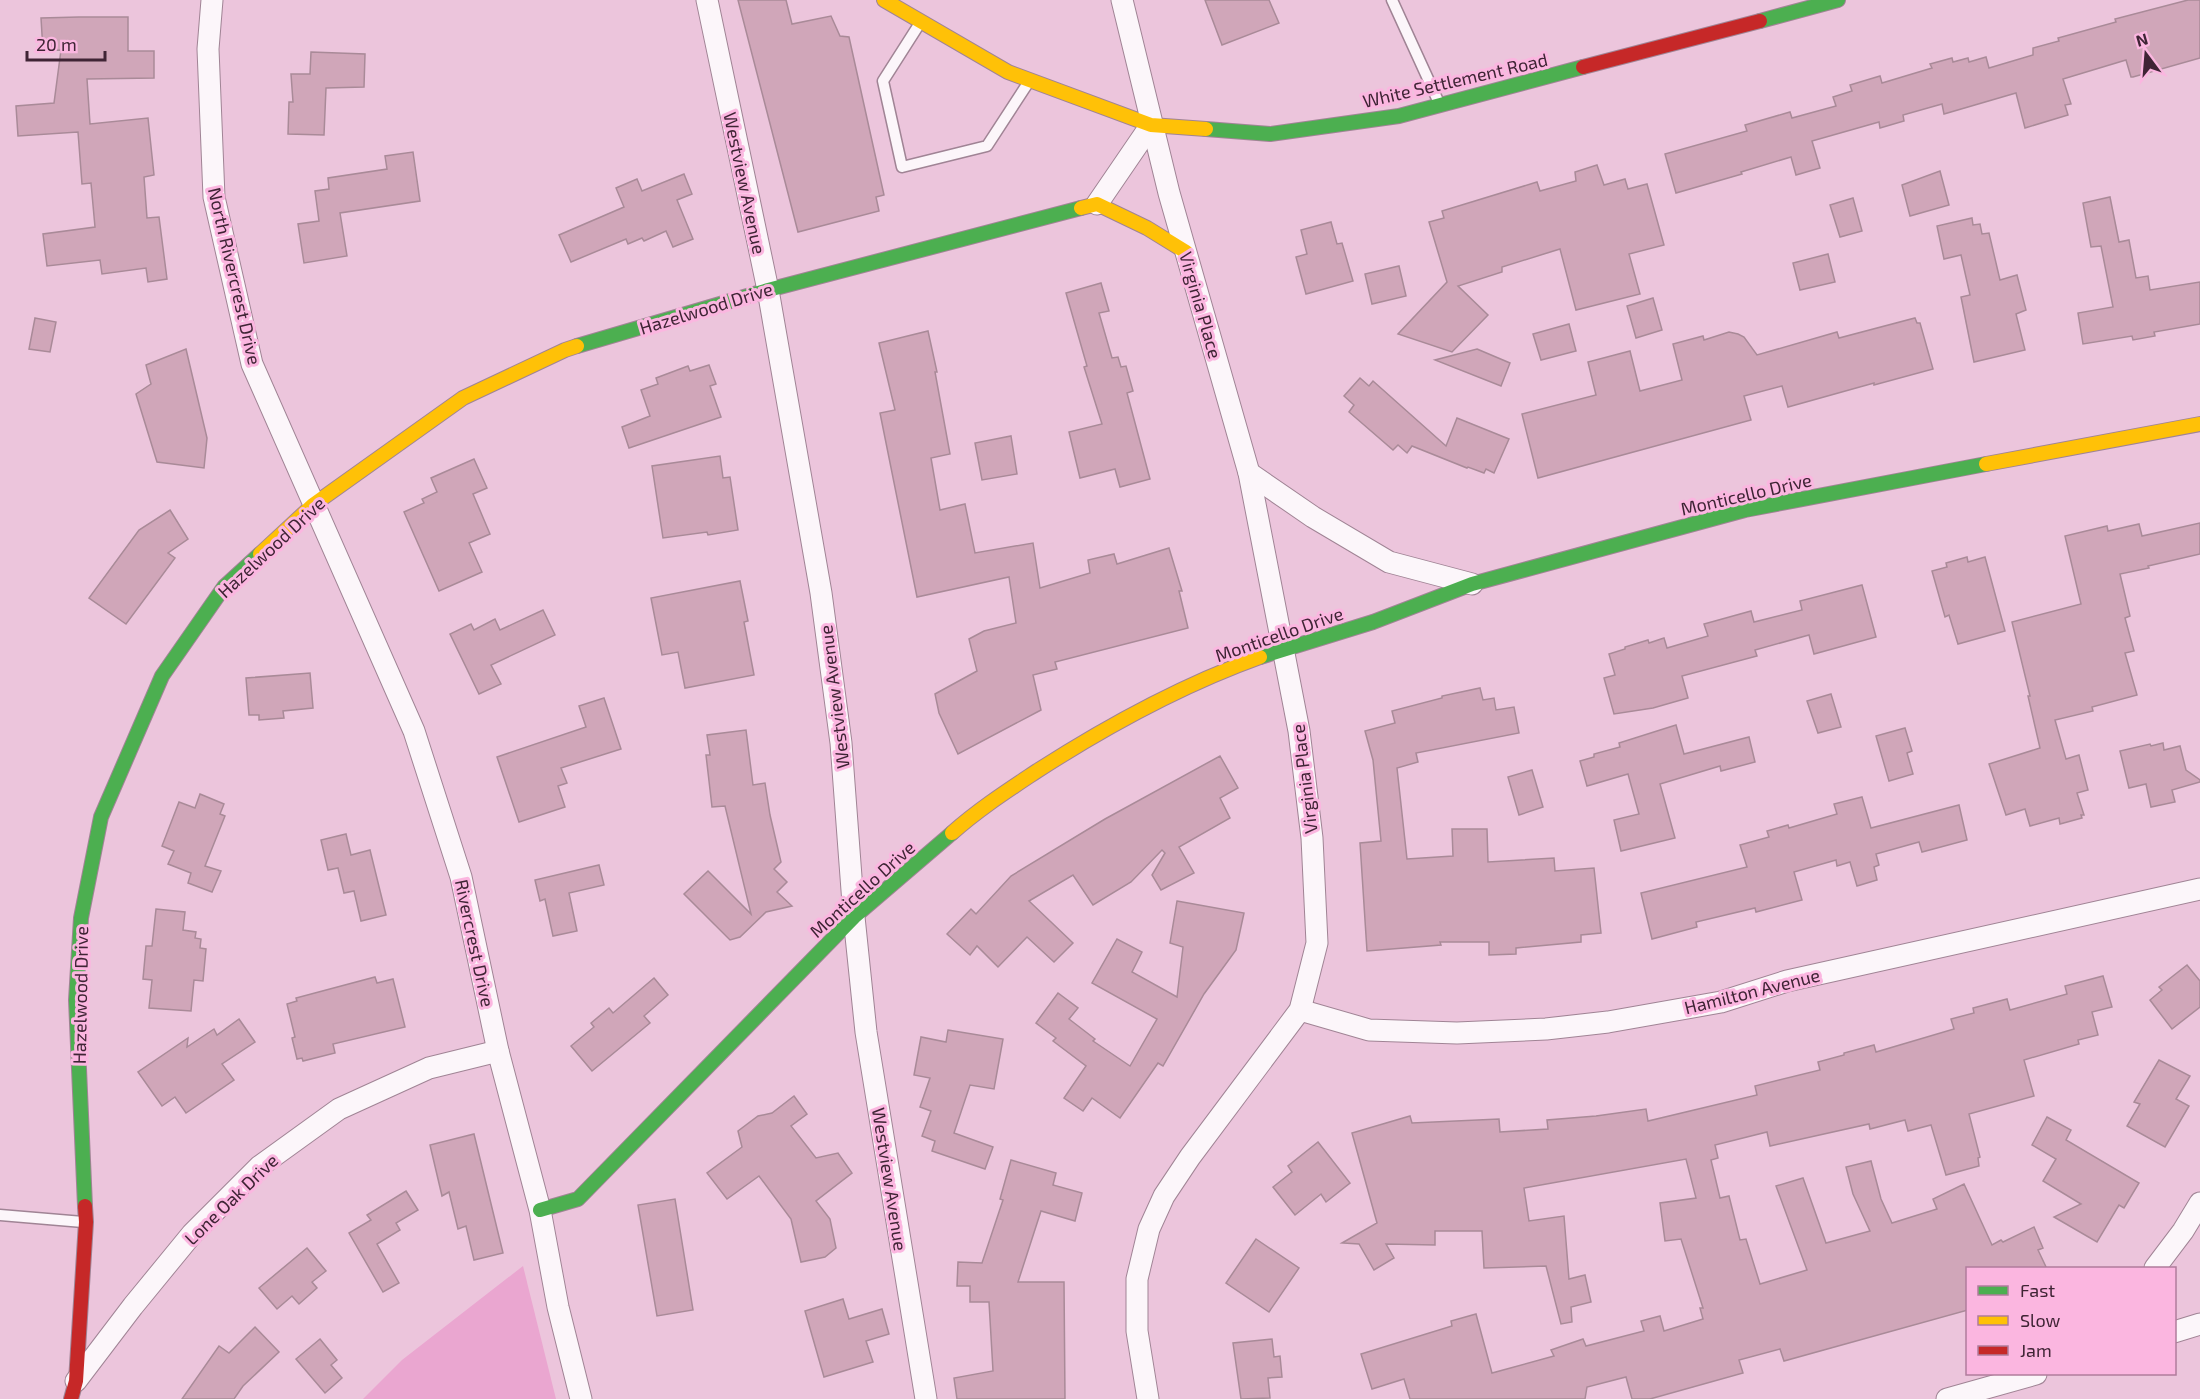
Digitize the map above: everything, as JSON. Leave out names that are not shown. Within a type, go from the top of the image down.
[{"type":"street","name":"North Rivercrest Drive","points":[[212,0],[207,49],[214,197],[252,364],[313,505]]},
{"type":"street","name":"Westview Avenue","points":[[706,0],[768,290],[821,593],[841,743],[854,917],[866,1032],[926,1399]]},
{"type":"street","name":"White Settlement Road","points":[[884,0],[1008,72],[1151,125],[1270,134],[1399,116],[1838,0]]},
{"type":"street","name":"Virginia Place","points":[[1122,0],[1151,125],[1249,473],[1299,731],[1312,838],[1317,943],[1300,1010],[1190,1156],[1164,1196],[1149,1229],[1137,1279],[1137,1331],[1148,1399]]},
{"type":"street","points":[[1151,125],[1097,204],[1147,228],[1186,252]]},
{"type":"street","name":"Hazelwood Drive","points":[[73,1390],[86,1222],[76,1000],[81,918],[101,817],[162,676],[224,586],[313,505],[463,398],[565,350],[768,290],[1097,204]]},
{"type":"street","name":"Monticello Drive","points":[[540,1210],[578,1199],[854,917],[979,808],[1091,736],[1178,692],[1240,664],[1284,648],[1373,622],[1472,584],[1744,510],[2200,424]]},
{"type":"street","points":[[1249,473],[1313,517],[1389,562],[1472,584]]},
{"type":"street","name":"Rivercrest Drive","points":[[313,505],[414,731],[461,877],[498,1052],[540,1210],[558,1307],[581,1399]]},
{"type":"street","name":"Hamilton Avenue","points":[[1300,1010],[1369,1030],[1457,1033],[1546,1029],[1608,1022],[1721,1002],[1787,981],[2200,889]]},
{"type":"street","name":"Lone Oak Drive","points":[[73,1390],[133,1306],[192,1234],[260,1167],[339,1109],[429,1068],[498,1052]]},
{"type":"street","points":[[2156,1267],[2200,1203]]},
{"type":"street","points":[[2176,1332],[2200,1324]]},
{"type":"street","points":[[1947,1399],[2032,1375]]},
{"type":"lane","points":[[1392,0],[1440,105]]},
{"type":"lane","points":[[921,21],[883,81],[902,167],[987,146],[1029,80]]},
{"type":"lane","points":[[0,1215],[86,1222]]},
{"type":"shaded area","points":[[523,1266],[556,1399],[363,1399],[402,1360]]},
{"type":"building","points":[[738,0],[786,0],[792,24],[831,16],[840,36],[849,37],[884,195],[876,197],[879,211],[798,232]]},
{"type":"building","points":[[1205,0],[1269,0],[1279,23],[1222,45]]},
{"type":"building","points":[[2188,0],[2200,0],[2200,58],[2133,77],[2131,77],[2126,60],[2063,79],[2071,104],[2065,105],[2068,115],[2025,128],[2016,93],[1944,114],[1942,104],[1903,115],[1904,121],[1880,128],[1879,122],[1812,141],[1820,168],[1796,175],[1791,157],[1676,193],[1665,154],[1747,131],[1745,125],[1790,112],[1792,118],[1836,106],[1833,97],[1852,91],[1850,85],[1880,76],[1882,83],[1932,68],[1930,64],[1952,58],[1953,62],[1968,58],[1969,62],[1986,57],[1989,68],[2033,55],[2033,48],[2059,41],[2058,38],[2116,22],[2115,19]]},
{"type":"building","points":[[128,17],[128,51],[154,51],[154,78],[87,79],[90,124],[148,118],[154,175],[144,177],[147,218],[159,217],[167,279],[148,282],[146,268],[102,274],[100,260],[47,266],[43,234],[95,227],[91,183],[82,184],[78,132],[18,136],[16,106],[54,103],[61,50],[43,51],[41,18]]},
{"type":"building","points":[[311,52],[365,54],[364,87],[326,88],[324,135],[288,134],[289,102],[293,102],[291,74],[310,74]]},
{"type":"building","points":[[413,152],[420,201],[340,213],[347,256],[304,263],[298,224],[319,221],[315,191],[329,189],[328,178],[387,169],[385,156]]},
{"type":"building","points":[[1597,165],[1604,185],[1625,179],[1628,189],[1647,184],[1664,245],[1629,254],[1640,294],[1576,310],[1560,249],[1502,267],[1502,272],[1458,286],[1488,315],[1452,352],[1398,334],[1447,282],[1429,222],[1444,218],[1442,211],[1537,182],[1540,191],[1576,181],[1575,172]]},
{"type":"building","points":[[1940,171],[1949,205],[1910,216],[1902,185]]},
{"type":"building","points":[[684,174],[692,194],[677,200],[693,239],[673,247],[666,231],[644,241],[642,238],[628,244],[626,239],[571,262],[559,235],[624,207],[616,188],[637,179],[642,191]]},
{"type":"building","points":[[2110,197],[2119,242],[2129,240],[2136,278],[2148,276],[2150,290],[2200,282],[2200,324],[2154,332],[2155,336],[2133,340],[2132,336],[2083,344],[2078,313],[2113,307],[2101,246],[2091,247],[2083,203]]},
{"type":"building","points":[[1853,198],[1862,231],[1840,237],[1830,205]]},
{"type":"building","points":[[1972,218],[1973,225],[1980,224],[1982,234],[1989,233],[2000,280],[2017,275],[2026,310],[2016,314],[2025,350],[1974,362],[1961,297],[1970,295],[1961,255],[1944,259],[1937,226]]},
{"type":"building","points":[[1331,222],[1337,244],[1342,243],[1353,281],[1306,294],[1296,257],[1307,254],[1301,230]]},
{"type":"building","points":[[1828,254],[1835,282],[1800,290],[1793,263]]},
{"type":"building","points":[[1399,266],[1406,296],[1372,304],[1365,274]]},
{"type":"building","points":[[1101,283],[1109,311],[1099,313],[1112,358],[1118,357],[1121,367],[1126,366],[1133,391],[1127,393],[1150,479],[1120,487],[1115,469],[1080,478],[1069,432],[1102,424],[1084,367],[1087,366],[1066,293]]},
{"type":"building","points":[[1653,298],[1662,330],[1636,338],[1627,306]]},
{"type":"building","points":[[35,318],[56,322],[50,352],[29,349]]},
{"type":"building","points":[[1915,318],[1917,323],[1920,323],[1933,369],[1788,407],[1782,386],[1744,396],[1751,420],[1538,478],[1522,414],[1596,395],[1588,362],[1630,351],[1640,391],[1682,380],[1673,344],[1703,336],[1704,340],[1729,332],[1738,334],[1744,337],[1757,355],[1837,332],[1839,338]]},
{"type":"building","points":[[1569,324],[1576,351],[1541,360],[1533,334]]},
{"type":"building","points":[[928,331],[950,454],[931,458],[940,510],[965,504],[975,553],[1033,543],[1040,588],[1090,573],[1088,560],[1114,554],[1117,564],[1169,548],[1182,591],[1179,591],[1188,628],[1055,662],[1057,669],[1033,675],[1041,710],[958,754],[939,713],[935,694],[977,671],[969,639],[984,631],[1016,623],[1009,577],[917,597],[880,413],[895,410],[879,343]]},
{"type":"building","points":[[186,349],[207,438],[204,468],[157,462],[136,394],[151,384],[146,365]]},
{"type":"building","points":[[1477,349],[1510,363],[1501,386],[1435,360]]},
{"type":"building","points":[[709,365],[716,384],[710,386],[721,417],[629,448],[622,427],[650,416],[641,390],[658,384],[656,378],[688,366],[690,371]]},
{"type":"building","points":[[1360,378],[1369,386],[1373,381],[1446,446],[1457,418],[1509,439],[1494,473],[1486,469],[1484,473],[1467,468],[1412,446],[1407,453],[1398,445],[1393,450],[1349,412],[1354,405],[1344,396]]},
{"type":"building","points":[[1011,436],[1017,474],[982,480],[975,443]]},
{"type":"building","points":[[720,456],[723,478],[730,477],[738,530],[663,538],[652,466]]},
{"type":"building","points":[[474,459],[487,488],[473,494],[490,534],[469,543],[482,572],[439,591],[404,512],[424,503],[422,499],[437,492],[431,478]]},
{"type":"building","points":[[170,510],[188,539],[168,553],[175,558],[126,624],[89,598],[139,530]]},
{"type":"building","points":[[2200,523],[2200,554],[2120,574],[2130,616],[2125,618],[2134,651],[2125,653],[2137,695],[2092,707],[2093,711],[2055,720],[2066,759],[2079,755],[2088,790],[2077,793],[2084,815],[2081,815],[2082,818],[2060,824],[2059,818],[2030,826],[2025,809],[2006,815],[1989,764],[2040,748],[2012,622],[2081,604],[2065,536],[2107,526],[2108,531],[2139,524],[2142,536]]},
{"type":"building","points":[[1967,557],[1968,562],[1985,557],[2005,631],[1958,644],[1949,615],[1945,617],[1932,571],[1947,567],[1946,563]]},
{"type":"building","points":[[740,581],[748,621],[744,622],[754,675],[685,688],[678,652],[662,655],[651,598]]},
{"type":"building","points":[[1862,585],[1876,637],[1814,654],[1809,635],[1755,650],[1757,656],[1682,676],[1688,698],[1653,708],[1614,714],[1604,678],[1615,675],[1609,654],[1648,640],[1649,643],[1664,638],[1667,648],[1708,636],[1704,624],[1751,611],[1754,622],[1802,610],[1800,601]]},
{"type":"building","points":[[543,610],[555,635],[491,665],[501,684],[479,694],[450,634],[471,624],[474,630],[495,619],[500,630]]},
{"type":"building","points":[[310,673],[313,708],[283,711],[284,718],[259,720],[259,715],[249,715],[246,678]]},
{"type":"building","points":[[1480,688],[1483,700],[1494,698],[1496,710],[1514,707],[1519,733],[1416,753],[1418,762],[1397,768],[1407,859],[1453,856],[1452,829],[1487,829],[1488,862],[1554,858],[1555,871],[1594,868],[1601,933],[1581,935],[1581,942],[1516,948],[1516,954],[1489,955],[1489,942],[1440,942],[1441,945],[1367,951],[1360,843],[1381,841],[1373,760],[1365,731],[1395,723],[1392,711],[1442,698],[1442,696]]},
{"type":"building","points":[[1831,694],[1841,727],[1818,733],[1807,701]]},
{"type":"building","points":[[604,698],[621,749],[561,768],[567,783],[558,786],[565,807],[519,822],[497,757],[586,727],[579,706]]},
{"type":"building","points":[[1676,725],[1684,754],[1749,737],[1755,762],[1721,771],[1720,766],[1660,784],[1675,838],[1621,851],[1614,820],[1639,814],[1628,774],[1587,786],[1580,761],[1594,757],[1594,754],[1620,747],[1619,743]]},
{"type":"building","points":[[1905,728],[1912,751],[1907,753],[1913,774],[1889,781],[1876,736]]},
{"type":"building","points":[[746,730],[753,785],[765,783],[781,862],[774,869],[787,882],[777,892],[792,906],[766,912],[740,937],[730,940],[684,894],[708,871],[751,914],[725,806],[712,807],[706,755],[710,755],[707,735]]},
{"type":"building","points":[[2163,743],[2164,750],[2180,746],[2186,770],[2200,782],[2172,790],[2175,802],[2151,807],[2146,784],[2129,788],[2120,751]]},
{"type":"building","points":[[1220,756],[1238,788],[1220,798],[1230,818],[1179,847],[1194,873],[1161,890],[1152,875],[1165,853],[1162,850],[1131,882],[1093,905],[1073,875],[1029,901],[1073,943],[1054,962],[1027,937],[998,967],[977,946],[970,955],[947,934],[971,909],[976,914],[1011,876],[1105,819]]},
{"type":"building","points":[[1532,770],[1543,807],[1519,815],[1508,777]]},
{"type":"building","points":[[200,794],[224,804],[220,814],[225,816],[205,866],[221,871],[212,892],[188,883],[191,873],[168,864],[174,851],[162,846],[179,802],[195,808]]},
{"type":"building","points":[[1862,797],[1871,828],[1959,805],[1967,840],[1922,852],[1919,842],[1876,854],[1879,865],[1874,867],[1877,880],[1857,886],[1850,862],[1837,866],[1836,860],[1794,872],[1802,900],[1756,912],[1755,908],[1696,922],[1697,927],[1652,939],[1641,893],[1747,867],[1740,845],[1769,837],[1767,831],[1788,825],[1789,828],[1837,814],[1834,804]]},
{"type":"building","points":[[346,834],[351,855],[370,850],[386,915],[361,921],[354,891],[344,893],[338,868],[328,870],[321,840]]},
{"type":"building","points":[[599,865],[604,885],[569,893],[577,931],[553,936],[545,899],[540,901],[535,880]]},
{"type":"building","points":[[1177,901],[1244,913],[1236,950],[1204,994],[1163,1066],[1158,1063],[1120,1118],[1092,1098],[1083,1111],[1064,1098],[1086,1066],[1053,1041],[1056,1038],[1036,1023],[1058,993],[1078,1008],[1069,1019],[1095,1039],[1093,1041],[1130,1066],[1157,1019],[1092,983],[1117,939],[1142,952],[1132,972],[1177,997],[1183,947],[1170,943]]},
{"type":"building","points":[[156,909],[185,912],[183,930],[196,932],[195,938],[201,939],[200,948],[206,949],[203,981],[194,980],[191,1011],[149,1008],[152,980],[143,979],[146,946],[152,946]]},
{"type":"building","points":[[2187,965],[2200,981],[2200,1007],[2172,1029],[2150,1000],[2162,990],[2159,987]]},
{"type":"building","points":[[2103,976],[2112,1007],[2092,1012],[2098,1035],[2078,1040],[2079,1044],[2024,1060],[2034,1096],[1969,1114],[1980,1157],[1978,1158],[1979,1166],[1946,1175],[1931,1125],[1908,1131],[1905,1120],[1870,1129],[1869,1124],[1770,1146],[1767,1132],[1715,1145],[1718,1158],[1711,1160],[1720,1198],[1729,1196],[1740,1240],[1746,1239],[1760,1284],[1807,1270],[1776,1186],[1803,1178],[1826,1243],[1870,1231],[1853,1194],[1846,1167],[1871,1161],[1881,1199],[1892,1223],[1937,1209],[1933,1199],[1964,1184],[1992,1245],[2034,1227],[2043,1248],[2038,1250],[2046,1267],[1966,1267],[1966,1311],[1784,1361],[1780,1349],[1739,1360],[1743,1373],[1650,1399],[1632,1399],[1626,1377],[1587,1387],[1585,1399],[1410,1399],[1404,1379],[1372,1389],[1361,1354],[1452,1326],[1451,1321],[1476,1314],[1492,1373],[1554,1356],[1551,1350],[1583,1339],[1586,1346],[1644,1331],[1641,1321],[1660,1316],[1664,1331],[1703,1319],[1700,1308],[1703,1308],[1681,1239],[1665,1241],[1660,1203],[1696,1198],[1686,1159],[1524,1188],[1529,1221],[1564,1216],[1569,1279],[1585,1275],[1591,1302],[1571,1307],[1572,1322],[1561,1324],[1546,1266],[1484,1268],[1482,1231],[1435,1231],[1435,1245],[1386,1244],[1394,1258],[1374,1270],[1359,1244],[1342,1243],[1377,1223],[1352,1133],[1410,1116],[1412,1123],[1499,1119],[1500,1132],[1548,1129],[1547,1120],[1646,1109],[1648,1121],[1757,1095],[1755,1086],[1820,1070],[1818,1062],[1874,1045],[1876,1052],[1954,1029],[1951,1019],[1974,1013],[1973,1008],[2007,999],[2010,1010],[2067,994],[2065,986]]},
{"type":"building","points":[[375,977],[377,983],[393,979],[405,1027],[333,1044],[335,1053],[303,1061],[302,1058],[297,1059],[292,1038],[295,1037],[287,1004],[297,1001],[296,998]]},
{"type":"building","points":[[654,978],[668,995],[644,1016],[650,1023],[592,1071],[571,1046],[594,1027],[591,1023],[609,1008],[613,1013]]},
{"type":"building","points":[[239,1019],[255,1042],[222,1064],[234,1080],[186,1113],[175,1097],[162,1106],[138,1072],[188,1038],[187,1047],[214,1029],[217,1035]]},
{"type":"building","points":[[948,1030],[1003,1039],[994,1089],[970,1085],[954,1133],[993,1147],[985,1169],[932,1151],[935,1141],[922,1136],[931,1111],[920,1107],[930,1078],[914,1075],[921,1037],[946,1042]]},
{"type":"building","points":[[2159,1060],[2190,1076],[2176,1099],[2189,1106],[2165,1147],[2127,1126],[2140,1104],[2134,1102]]},
{"type":"building","points":[[794,1096],[807,1114],[791,1126],[816,1158],[838,1153],[852,1173],[816,1201],[830,1219],[836,1248],[825,1257],[801,1262],[791,1219],[759,1176],[727,1199],[707,1173],[742,1147],[738,1131],[758,1116],[772,1113]]},
{"type":"building","points":[[2047,1117],[2071,1130],[2066,1140],[2139,1183],[2124,1208],[2119,1205],[2097,1242],[2054,1217],[2081,1204],[2043,1181],[2056,1159],[2032,1145]]},
{"type":"building","points":[[474,1134],[503,1253],[474,1260],[466,1226],[458,1229],[449,1192],[442,1196],[430,1145]]},
{"type":"building","points":[[1318,1142],[1350,1183],[1326,1202],[1321,1194],[1295,1215],[1273,1187],[1292,1172],[1288,1166]]},
{"type":"building","points":[[1011,1160],[1056,1173],[1053,1185],[1082,1193],[1075,1221],[1041,1211],[1018,1282],[1064,1282],[1065,1399],[957,1399],[954,1378],[993,1371],[989,1302],[970,1302],[970,1286],[957,1286],[958,1262],[982,1263],[1003,1200],[1000,1199]]},
{"type":"building","points":[[406,1191],[418,1210],[396,1223],[400,1230],[377,1244],[399,1283],[383,1292],[349,1233],[371,1220],[367,1215]]},
{"type":"building","points":[[675,1199],[693,1310],[657,1316],[638,1205]]},
{"type":"building","points":[[1256,1239],[1299,1268],[1269,1312],[1226,1283]]},
{"type":"building","points":[[307,1248],[326,1271],[312,1282],[317,1288],[299,1304],[292,1296],[277,1309],[259,1288]]},
{"type":"building","points":[[843,1299],[849,1319],[882,1309],[889,1334],[866,1341],[873,1362],[824,1377],[805,1311]]},
{"type":"building","points":[[255,1327],[279,1352],[243,1386],[234,1399],[182,1399],[219,1346],[229,1353]]},
{"type":"building","points":[[320,1339],[337,1360],[331,1365],[342,1378],[325,1393],[296,1359]]},
{"type":"building","points":[[1272,1339],[1274,1357],[1280,1356],[1282,1377],[1268,1378],[1270,1398],[1241,1399],[1233,1343]]},
{"type":"traffic: fast","points":[[1760,21],[1838,0]]},
{"type":"traffic: fast","points":[[1206,129],[1270,134],[1399,116],[1583,67]]},
{"type":"traffic: fast","points":[[577,346],[768,290],[1081,208]]},
{"type":"traffic: fast","points":[[1260,657],[1373,622],[1472,584],[1745,510],[1986,464]]},
{"type":"traffic: fast","points":[[85,1206],[76,1000],[81,918],[101,817],[162,676],[224,587],[260,554]]},
{"type":"traffic: fast","points":[[540,1210],[578,1199],[854,917],[952,833]]},
{"type":"traffic: slow","points":[[884,0],[1008,72],[1151,125],[1206,129]]},
{"type":"traffic: slow","points":[[1081,208],[1097,204],[1147,228],[1186,252]]},
{"type":"traffic: slow","points":[[260,554],[313,505],[463,398],[577,346]]},
{"type":"traffic: slow","points":[[1986,464],[2200,424]]},
{"type":"traffic: slow","points":[[952,833],[1004,793],[1090,738],[1202,680],[1260,657]]},
{"type":"traffic: jam","points":[[1583,67],[1760,21]]},
{"type":"traffic: jam","points":[[71,1399],[76,1381],[86,1222],[85,1206]]}]
